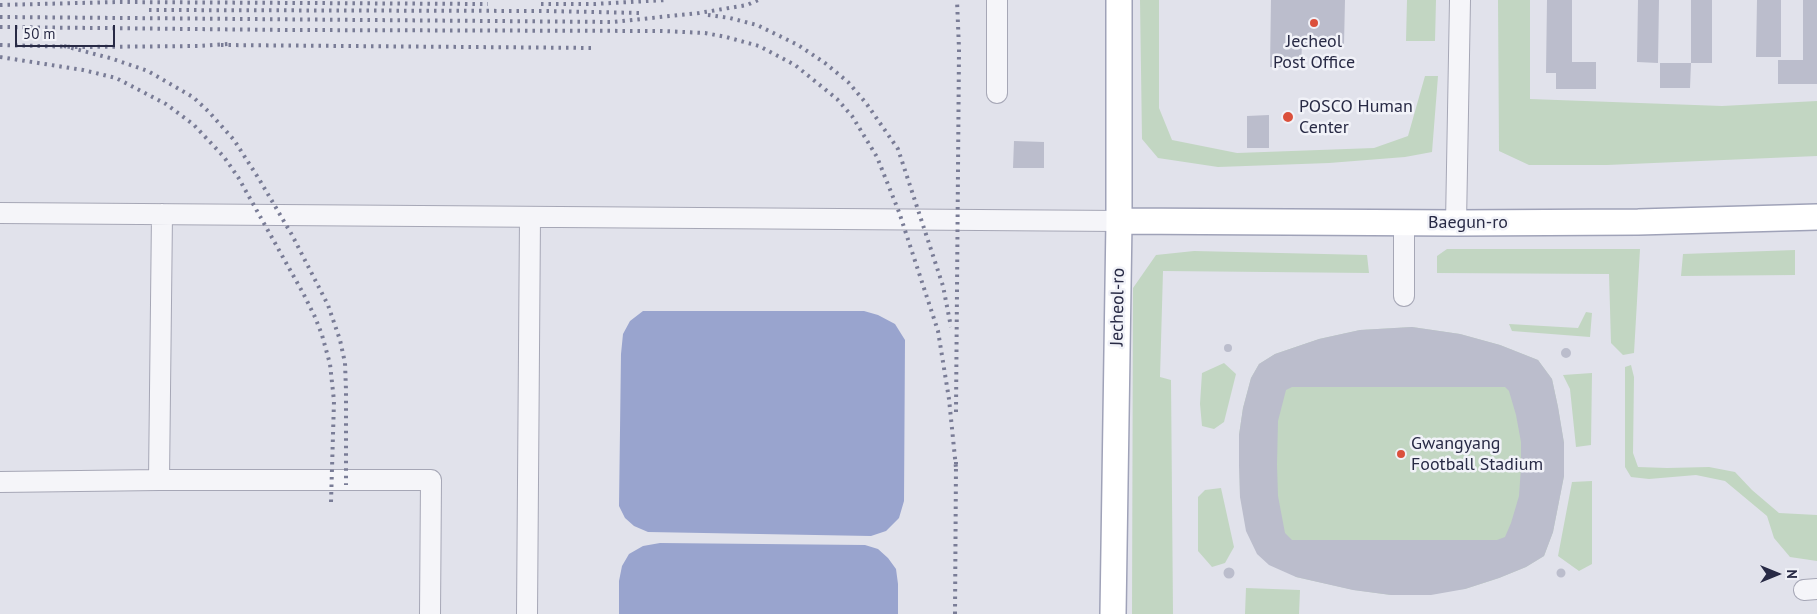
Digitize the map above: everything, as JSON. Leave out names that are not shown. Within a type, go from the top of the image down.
[{"type":"main road","name":"Jecheol-ro","points":[[1113,614],[1119,221],[1119,0]]},
{"type":"main road","name":"Baegun-ro","points":[[1119,221],[1638,222],[1817,217]]},
{"type":"street","points":[[997,0],[997,93]]},
{"type":"street","points":[[1456,223],[1460,0]]},
{"type":"street","points":[[0,213],[1119,221]]},
{"type":"street","points":[[159,480],[162,214]]},
{"type":"street","points":[[527,614],[530,217]]},
{"type":"street","points":[[1404,223],[1404,296]]},
{"type":"street","points":[[0,482],[431,480],[430,614]]},
{"type":"green space","points":[[1140,0],[1159,0],[1159,108],[1172,140],[1237,153],[1374,148],[1408,136],[1425,76],[1438,76],[1432,152],[1405,157],[1329,163],[1218,167],[1158,158],[1142,139]]},
{"type":"green space","points":[[1407,0],[1436,0],[1435,41],[1406,41]]},
{"type":"green space","points":[[1498,0],[1530,0],[1530,99],[1722,106],[1817,101],[1817,156],[1607,165],[1529,165],[1499,151]]},
{"type":"green space","points":[[1447,249],[1640,249],[1634,353],[1623,355],[1611,343],[1609,274],[1437,273],[1437,256]]},
{"type":"green space","points":[[1795,250],[1795,275],[1681,276],[1683,254]]},
{"type":"green space","points":[[1194,251],[1367,255],[1369,273],[1163,271],[1160,377],[1171,380],[1173,614],[1132,614],[1133,288],[1156,255]]},
{"type":"green space","points":[[1586,312],[1592,313],[1590,337],[1512,331],[1509,324],[1578,328]]},
{"type":"green space","name":"Gwangyang Football Stadium","points":[[1412,327],[1460,334],[1500,345],[1538,360],[1552,379],[1564,443],[1564,476],[1553,532],[1544,556],[1526,567],[1465,589],[1391,595],[1354,590],[1296,577],[1240,497],[1239,435],[1243,408],[1251,378],[1259,364],[1275,354],[1319,339],[1360,330]]},
{"type":"green space","points":[[1224,363],[1236,374],[1224,422],[1214,429],[1202,426],[1200,404],[1202,373]]},
{"type":"green space","points":[[1631,365],[1634,377],[1633,453],[1638,467],[1709,467],[1735,472],[1752,490],[1779,513],[1817,515],[1817,561],[1790,557],[1774,538],[1767,516],[1725,481],[1696,475],[1649,479],[1631,477],[1625,467],[1625,367]]},
{"type":"green space","points":[[1592,373],[1591,445],[1576,447],[1570,389],[1563,375]]},
{"type":"green space","points":[[1592,481],[1592,564],[1579,571],[1558,556],[1572,482]]},
{"type":"green space","points":[[1221,488],[1234,547],[1225,563],[1212,567],[1198,551],[1198,497],[1205,490]]},
{"type":"green space","points":[[1246,588],[1300,590],[1299,614],[1245,614]]},
{"type":"water","points":[[643,311],[864,311],[878,315],[895,324],[905,340],[904,501],[899,518],[886,531],[871,536],[648,532],[634,526],[625,518],[619,506],[621,354],[623,334],[630,321]]},
{"type":"water","points":[[660,543],[865,545],[878,549],[896,569],[898,614],[619,614],[619,581],[622,566],[629,554],[643,546]]},
{"type":"building","points":[[1271,0],[1345,0],[1344,44],[1302,44],[1301,67],[1270,67]]},
{"type":"building","points":[[1547,0],[1572,0],[1572,62],[1596,62],[1596,89],[1556,89],[1556,73],[1546,73]]},
{"type":"building","points":[[1638,0],[1659,0],[1658,63],[1637,62]]},
{"type":"building","points":[[1691,0],[1712,0],[1712,63],[1691,63]]},
{"type":"building","points":[[1757,0],[1781,0],[1781,57],[1756,57]]},
{"type":"building","points":[[1803,0],[1817,0],[1817,84],[1778,84],[1778,60],[1803,60]]},
{"type":"building","points":[[1660,63],[1691,63],[1690,88],[1660,88]]},
{"type":"building","points":[[1269,115],[1269,148],[1247,148],[1247,116]]},
{"type":"building","points":[[1014,141],[1044,142],[1044,168],[1013,168]]},
{"type":"building","points":[[1412,327],[1460,334],[1500,345],[1538,360],[1552,379],[1564,443],[1564,476],[1553,532],[1544,556],[1526,567],[1465,589],[1431,595],[1391,595],[1353,590],[1296,577],[1269,565],[1257,554],[1246,531],[1240,497],[1239,435],[1243,408],[1251,378],[1259,364],[1275,354],[1319,339],[1360,330]],"holes":[[[1292,387],[1505,387],[1509,391],[1516,415],[1521,442],[1519,496],[1505,537],[1497,540],[1292,540],[1285,533],[1278,496],[1277,465],[1278,421],[1286,390]]]},
{"type":"building","points":[[1228,344],[1232,348],[1228,352],[1224,348]]},
{"type":"building","points":[[1566,348],[1571,353],[1566,358],[1561,353]]},
{"type":"building","points":[[1227,568],[1231,568],[1234,573],[1233,577],[1227,578],[1224,575],[1224,571]]},
{"type":"building","points":[[1561,568],[1566,573],[1561,578],[1556,573]]},
{"type":"railway","points":[[541,4],[594,4],[666,0]]},
{"type":"railway","points":[[0,17],[613,22],[699,13],[747,5],[758,0]]},
{"type":"railway","points":[[956,412],[959,49],[957,0]]},
{"type":"railway","points":[[0,5],[118,2],[488,4]]},
{"type":"railway","points":[[149,10],[642,13]]},
{"type":"railway","points":[[708,15],[757,25],[798,45],[825,63],[848,82],[866,103],[898,149],[943,286],[951,327]]},
{"type":"railway","points":[[0,27],[662,31],[705,33],[759,46],[795,65],[837,99],[852,116],[877,157],[899,212],[938,331],[949,399],[956,468]]},
{"type":"railway","points":[[0,45],[78,47],[228,44]]},
{"type":"railway","points":[[221,45],[594,48]]},
{"type":"railway","points":[[64,46],[110,58],[148,71],[193,97],[234,140],[292,235],[328,305],[340,340],[345,363],[346,485]]},
{"type":"railway","points":[[0,57],[83,70],[116,78],[166,104],[194,125],[224,157],[238,177],[303,293],[322,335],[330,364],[334,401],[331,502]]},
{"type":"railway","points":[[955,614],[956,462]]},
{"type":"place","name":"Jecheol Post Office","points":[[1314,23]]},
{"type":"place","name":"POSCO Human Center","points":[[1288,117]]},
{"type":"place","name":"Gwangyang Football Stadium","points":[[1401,454]]}]
